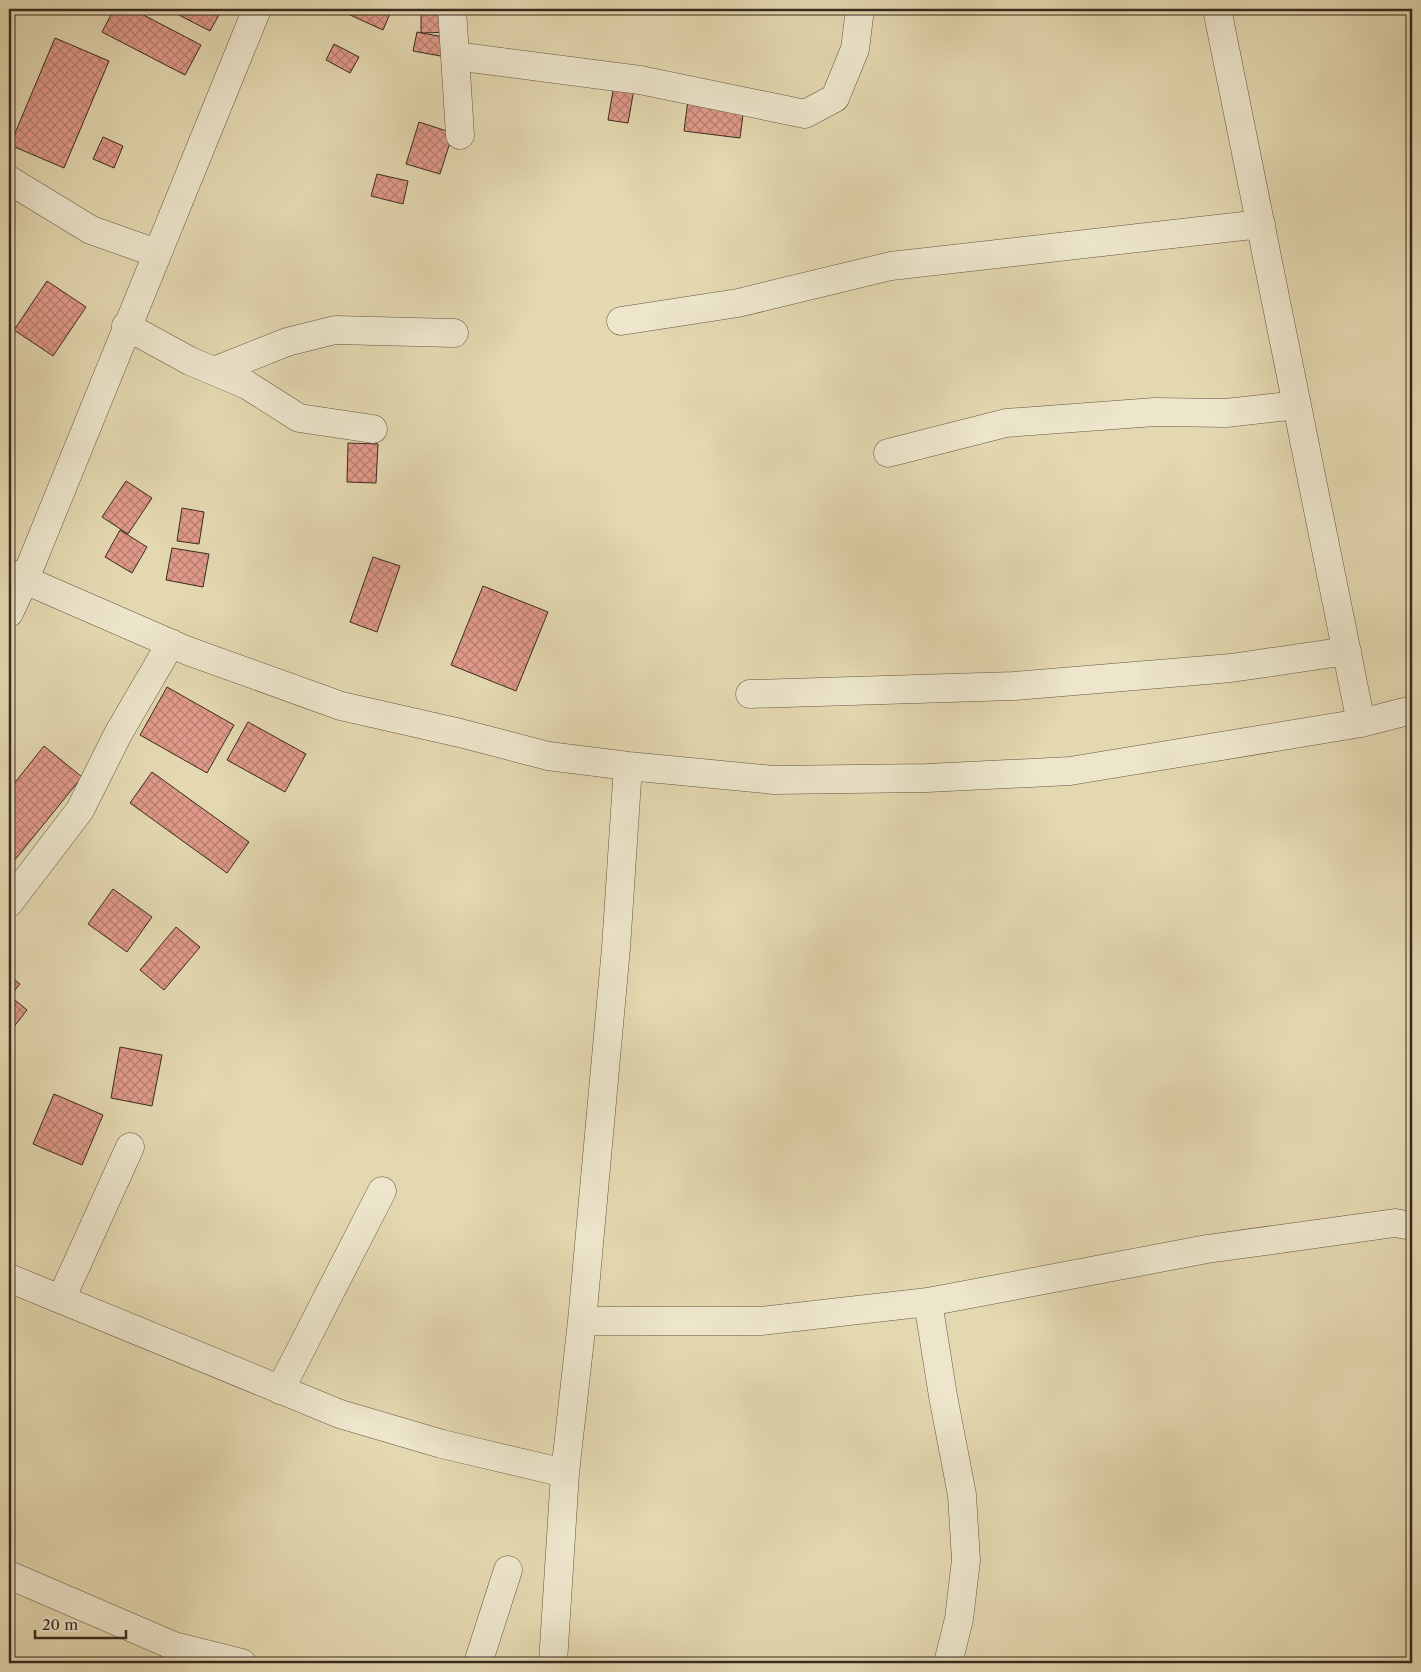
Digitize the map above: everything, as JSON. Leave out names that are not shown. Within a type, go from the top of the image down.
[{"type":"street","points":[[9,613],[17,576],[126,326],[257,9]]},
{"type":"street","points":[[452,9],[460,135]]},
{"type":"street","points":[[455,56],[640,80],[805,114],[835,98],[854,49],[860,9]]},
{"type":"street","points":[[1217,9],[1361,723]]},
{"type":"street","points":[[9,180],[91,230],[156,253]]},
{"type":"street","points":[[621,321],[738,303],[891,266],[1261,224]]},
{"type":"street","points":[[126,326],[190,361],[248,385],[299,418],[373,430]]},
{"type":"street","points":[[214,371],[287,342],[334,330],[454,333]]},
{"type":"street","points":[[888,452],[1006,423],[1155,412],[1226,413],[1297,405]]},
{"type":"street","points":[[17,576],[170,643],[341,706],[460,733],[548,756],[628,766],[774,780],[926,778],[1070,771],[1361,723],[1412,710]]},
{"type":"street","points":[[9,903],[80,810],[118,734],[170,643]]},
{"type":"street","points":[[750,694],[1014,686],[1231,668],[1346,651]]},
{"type":"street","points":[[553,1663],[565,1473],[582,1322],[616,948],[628,766]]},
{"type":"street","points":[[61,1299],[130,1147]]},
{"type":"street","points":[[280,1390],[382,1191]]},
{"type":"street","points":[[582,1322],[761,1321],[928,1302],[1207,1248],[1395,1223],[1412,1226]]},
{"type":"street","points":[[9,1278],[340,1414],[414,1436],[565,1473]]},
{"type":"street","points":[[928,1302],[942,1396],[962,1495],[966,1560],[958,1619],[948,1663]]},
{"type":"street","points":[[478,1663],[508,1570]]},
{"type":"street","points":[[9,1575],[174,1646],[242,1663]]},
{"type":"building","points":[[114,9],[132,9],[201,45],[185,75],[102,32]]},
{"type":"building","points":[[177,9],[217,9],[221,11],[210,31],[175,13]]},
{"type":"building","points":[[337,9],[392,9],[383,30]]},
{"type":"building","points":[[421,9],[455,9],[455,32],[421,33]]},
{"type":"building","points":[[417,32],[460,40],[457,59],[413,51]]},
{"type":"building","points":[[55,38],[109,61],[64,168],[10,145]]},
{"type":"building","points":[[334,44],[359,57],[350,73],[326,60]]},
{"type":"building","points":[[614,85],[634,89],[628,123],[608,120]]},
{"type":"building","points":[[689,92],[745,99],[740,138],[684,131]]},
{"type":"building","points":[[419,122],[453,133],[440,174],[406,164]]},
{"type":"building","points":[[103,137],[123,146],[114,168],[93,159]]},
{"type":"building","points":[[377,174],[408,181],[403,204],[371,196]]},
{"type":"building","points":[[47,281],[86,307],[53,356],[14,330]]},
{"type":"building","points":[[348,443],[378,444],[376,483],[347,482]]},
{"type":"building","points":[[126,481],[152,498],[128,534],[102,517]]},
{"type":"building","points":[[182,508],[204,512],[199,544],[177,541]]},
{"type":"building","points":[[120,530],[147,547],[132,573],[105,557]]},
{"type":"building","points":[[172,548],[209,554],[203,587],[166,580]]},
{"type":"building","points":[[373,557],[400,566],[377,632],[350,622]]},
{"type":"building","points":[[483,586],[548,612],[516,691],[451,665]]},
{"type":"building","points":[[167,687],[234,725],[207,773],[140,735]]},
{"type":"building","points":[[248,722],[306,754],[285,792],[227,760]]},
{"type":"building","points":[[44,746],[82,777],[9,867],[9,790]]},
{"type":"building","points":[[152,772],[249,842],[227,873],[130,803]]},
{"type":"building","points":[[113,889],[152,917],[127,952],[88,924]]},
{"type":"building","points":[[176,927],[200,947],[164,990],[140,970]]},
{"type":"building","points":[[9,975],[20,984],[10,996],[27,1010],[9,1033]]},
{"type":"building","points":[[120,1047],[162,1055],[152,1106],[111,1098]]},
{"type":"building","points":[[54,1094],[103,1115],[82,1165],[33,1144]]}]
